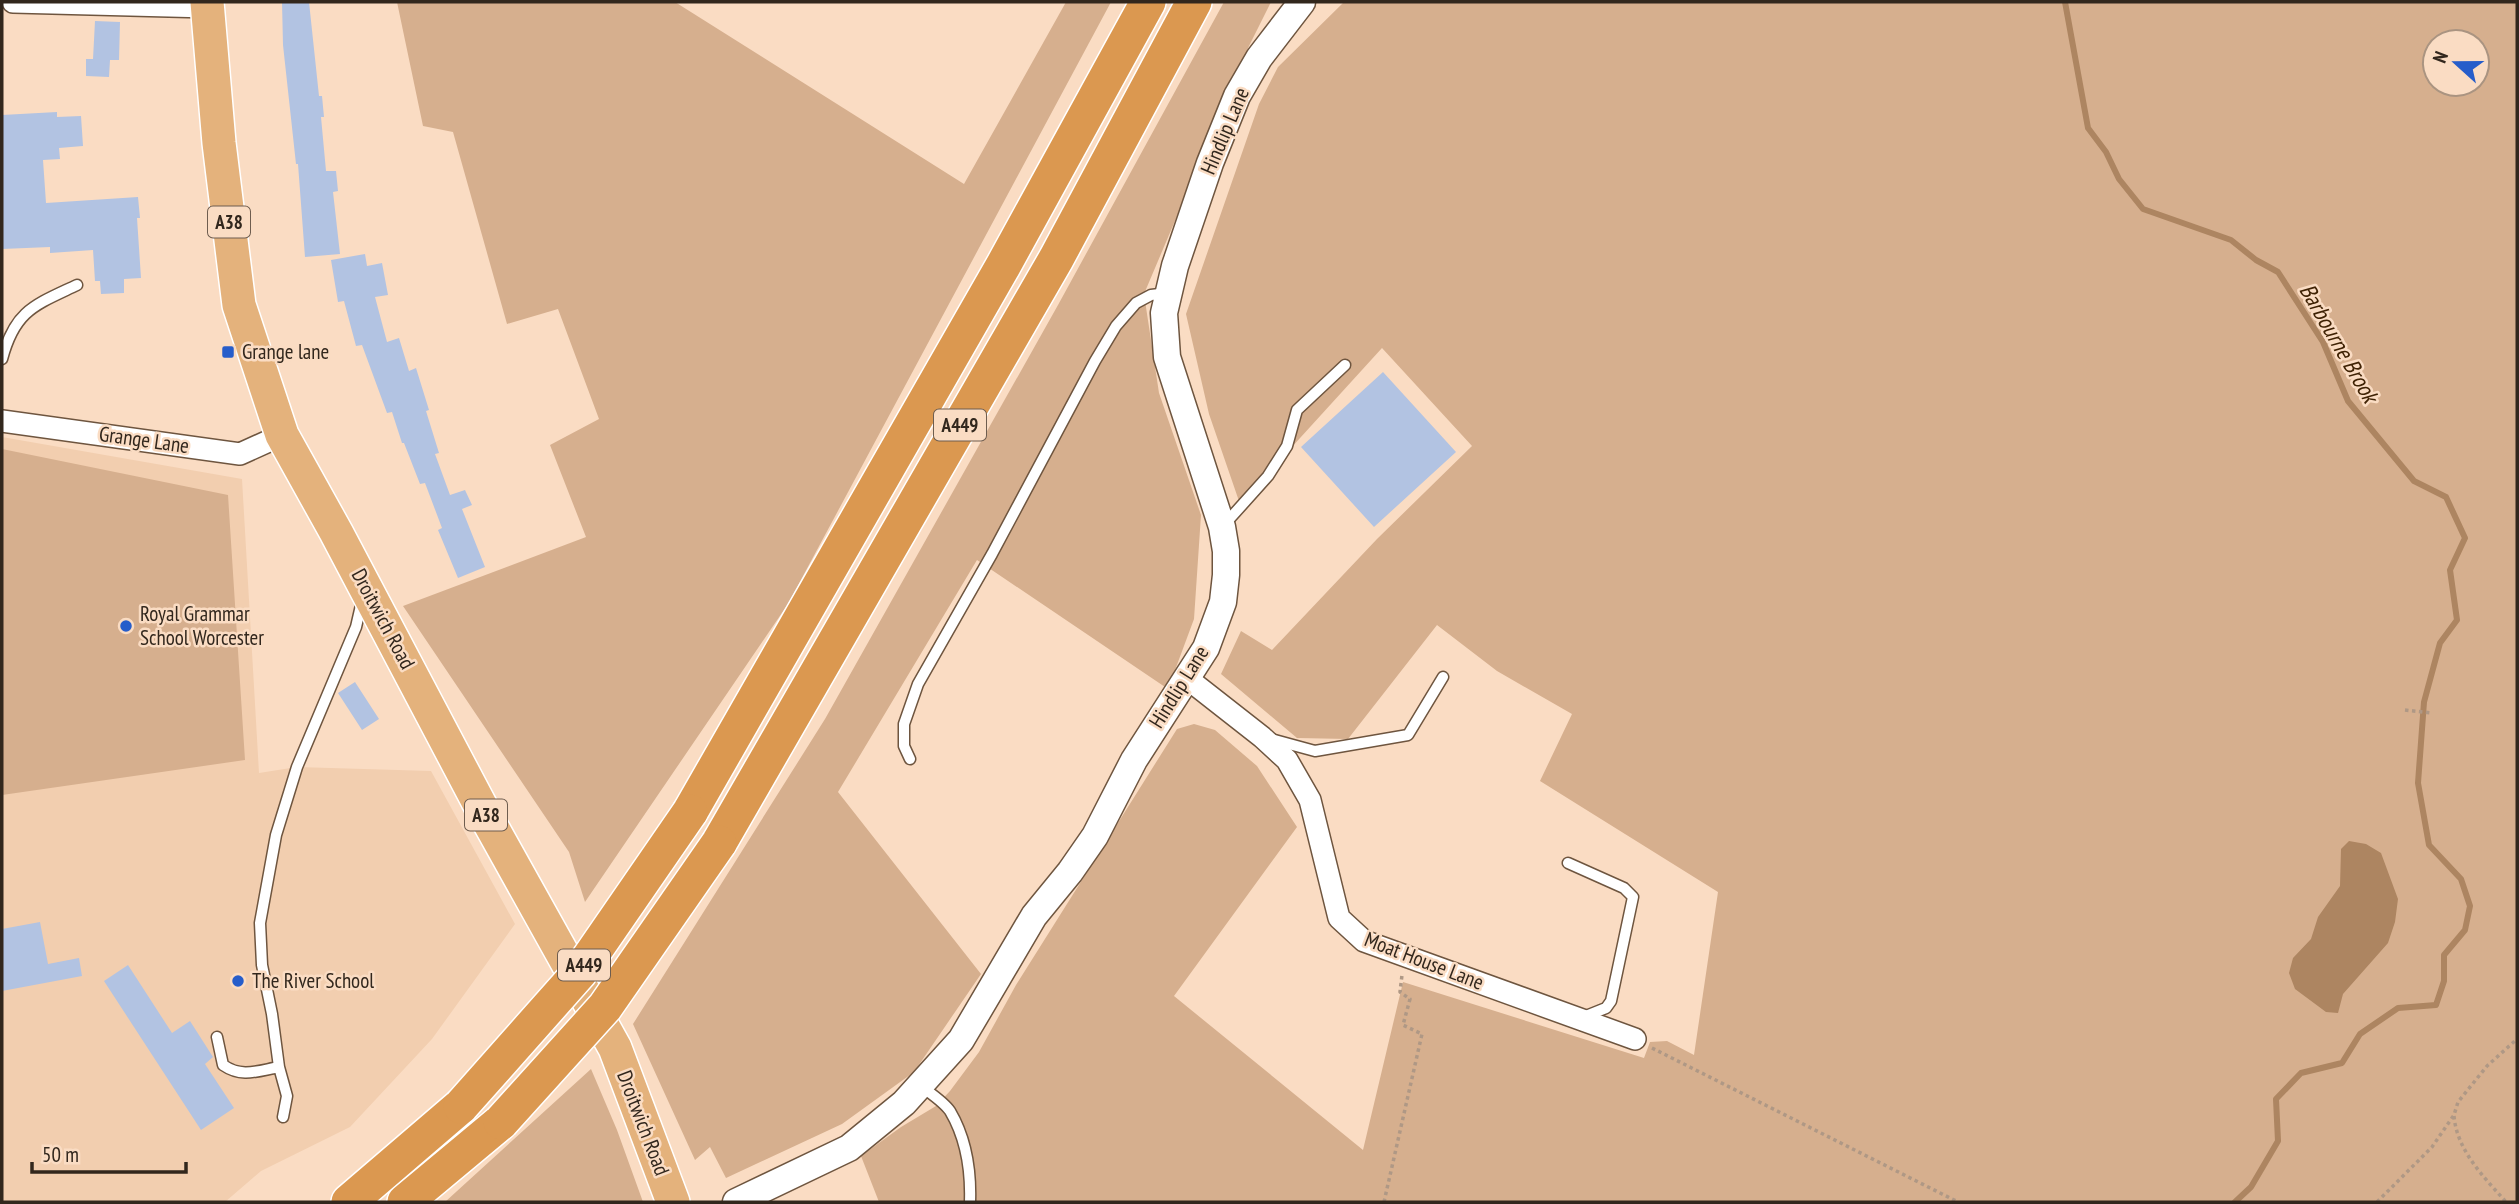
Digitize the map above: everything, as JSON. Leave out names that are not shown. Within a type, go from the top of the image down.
[{"type":"highway","name":"A449","points":[[349,1202],[461,1106],[579,972],[690,812],[1003,266],[1148,2]]},
{"type":"highway","name":"A449","points":[[405,1202],[501,1122],[605,1007],[719,843],[1056,259],[1194,2]]},
{"type":"main road","name":"Droitwich Road","points":[[207,4],[219,143],[239,305],[282,435],[489,822],[615,1048],[673,1202]]},
{"type":"street","points":[[13,2],[207,4]]},
{"type":"street","name":"Hindlip Lane","points":[[736,1202],[849,1148],[904,1103],[961,1040],[1034,916],[1095,836],[1153,727],[1188,679],[1206,648],[1223,602],[1226,551],[1222,527],[1167,358],[1164,313],[1210,163],[1237,96],[1259,58],[1302,2]]},
{"type":"street","name":"Grange Lane","points":[[2,421],[240,453],[282,435]]},
{"type":"street","name":"Moat House Lane","points":[[1188,679],[1287,760],[1310,800],[1339,918],[1364,941],[1635,1040]]},
{"type":"lane","points":[[2,359],[11,331],[30,307],[77,285]]},
{"type":"lane","points":[[909,759],[904,746],[904,724],[918,684],[992,554],[1095,361],[1116,326],[1136,303],[1152,295],[1168,293]]},
{"type":"lane","points":[[1222,527],[1268,475],[1287,446],[1297,410],[1345,365]]},
{"type":"lane","points":[[284,1117],[287,1096],[279,1067],[262,965],[260,923],[276,835],[297,767],[356,627],[365,586]]},
{"type":"lane","points":[[1262,737],[1315,751],[1408,735],[1443,677]]},
{"type":"lane","points":[[1568,863],[1624,888],[1633,897],[1611,1001],[1606,1008],[1578,1019]]},
{"type":"lane","points":[[217,1037],[223,1065],[235,1073],[279,1067]]},
{"type":"lane","points":[[921,1086],[949,1110],[964,1145],[971,1177],[970,1202]]},
{"type":"path","points":[[2405,710],[2432,713]]},
{"type":"path","points":[[1384,1202],[1422,1034],[1404,1025],[1410,999],[1400,992],[1404,956]]},
{"type":"path","points":[[2377,1202],[2432,1147],[2454,1115],[2458,1102],[2487,1066],[2517,1038]]},
{"type":"path","points":[[1635,1040],[1958,1202]]},
{"type":"path","points":[[2454,1115],[2460,1143],[2476,1167],[2506,1202]]},
{"type":"shaded area","points":[[397,2],[675,2],[964,184],[1066,2],[1111,2],[788,604],[585,902],[569,852],[403,606],[586,537],[550,445],[599,419],[558,309],[507,324],[453,132],[423,126]]},
{"type":"shaded area","points":[[1224,2],[1271,2],[1249,46],[1144,294],[1159,393],[1201,515],[1194,619],[1168,689],[977,560],[838,792],[981,974],[914,1072],[842,1124],[726,1178],[710,1147],[695,1160],[633,1024],[825,719],[1058,305]]},
{"type":"shaded area","points":[[1344,2],[2517,2],[2517,1202],[879,1202],[861,1156],[936,1106],[950,1091],[979,1052],[1016,985],[1177,729],[1194,724],[1215,730],[1257,766],[1297,827],[1174,996],[1363,1150],[1403,982],[1644,1058],[1650,1042],[1667,1041],[1694,1055],[1718,892],[1540,781],[1572,714],[1497,671],[1437,625],[1348,739],[1297,738],[1221,674],[1241,631],[1272,650],[1377,539],[1472,446],[1382,348],[1240,504],[1209,414],[1186,314],[1259,104],[1278,67]]},
{"type":"shaded area","name":"The River School","points":[[2,437],[242,479],[259,773],[297,767],[431,771],[515,924],[432,1039],[350,1127],[261,1171],[225,1202],[2,1202]]},
{"type":"shaded area","name":"Royal Grammar School Worcester","points":[[2,449],[228,495],[245,760],[2,795]]},
{"type":"shaded area","points":[[2349,841],[2366,844],[2381,853],[2398,899],[2395,922],[2388,943],[2343,994],[2338,1013],[2326,1012],[2295,989],[2289,973],[2293,958],[2311,939],[2318,917],[2340,886],[2341,849]]},
{"type":"shaded area","points":[[591,1069],[643,1202],[445,1202]]},
{"type":"building","points":[[282,2],[309,2],[319,96],[322,96],[324,117],[321,117],[326,171],[336,171],[338,191],[333,192],[340,254],[305,257],[298,164],[283,45]]},
{"type":"building","points":[[95,21],[120,22],[119,60],[110,60],[109,77],[86,76],[86,59],[93,59]]},
{"type":"building","points":[[57,112],[57,117],[81,116],[83,146],[59,148],[60,159],[43,160],[46,203],[138,197],[141,278],[124,279],[124,293],[101,294],[100,281],[95,281],[93,250],[50,253],[50,247],[2,249],[2,115]]},
{"type":"building","points":[[365,254],[367,266],[382,263],[388,295],[375,297],[387,342],[399,338],[409,371],[416,368],[439,453],[435,454],[450,495],[465,490],[472,505],[462,509],[485,567],[458,578],[438,530],[442,528],[425,483],[420,484],[392,412],[387,413],[362,345],[356,346],[344,301],[338,302],[331,260]]},
{"type":"building","points":[[1383,372],[1456,452],[1374,527],[1301,447]]},
{"type":"building","points":[[355,682],[379,719],[362,730],[338,693]]},
{"type":"building","points":[[40,922],[48,964],[79,958],[82,976],[2,991],[2,929]]},
{"type":"building","points":[[128,965],[172,1033],[190,1021],[213,1057],[205,1064],[234,1108],[201,1130],[104,981]]},
{"type":"waterway","name":"Barbourne Brook","points":[[2065,2],[2088,128],[2106,152],[2119,179],[2143,209],[2231,240],[2256,260],[2278,272],[2323,342],[2348,401],[2414,481],[2446,497],[2465,538],[2450,570],[2457,620],[2440,643],[2424,702],[2418,783],[2429,845],[2461,879],[2470,906],[2465,930],[2444,955],[2444,981],[2436,1005],[2398,1008],[2360,1034],[2342,1063],[2301,1073],[2276,1099],[2278,1141],[2251,1187],[2235,1202]]},
{"type":"place","name":"Grange lane","points":[[228,352]]},
{"type":"place","name":"Royal Grammar School Worcester","points":[[126,626]]},
{"type":"place","name":"The River School","points":[[238,981]]}]
